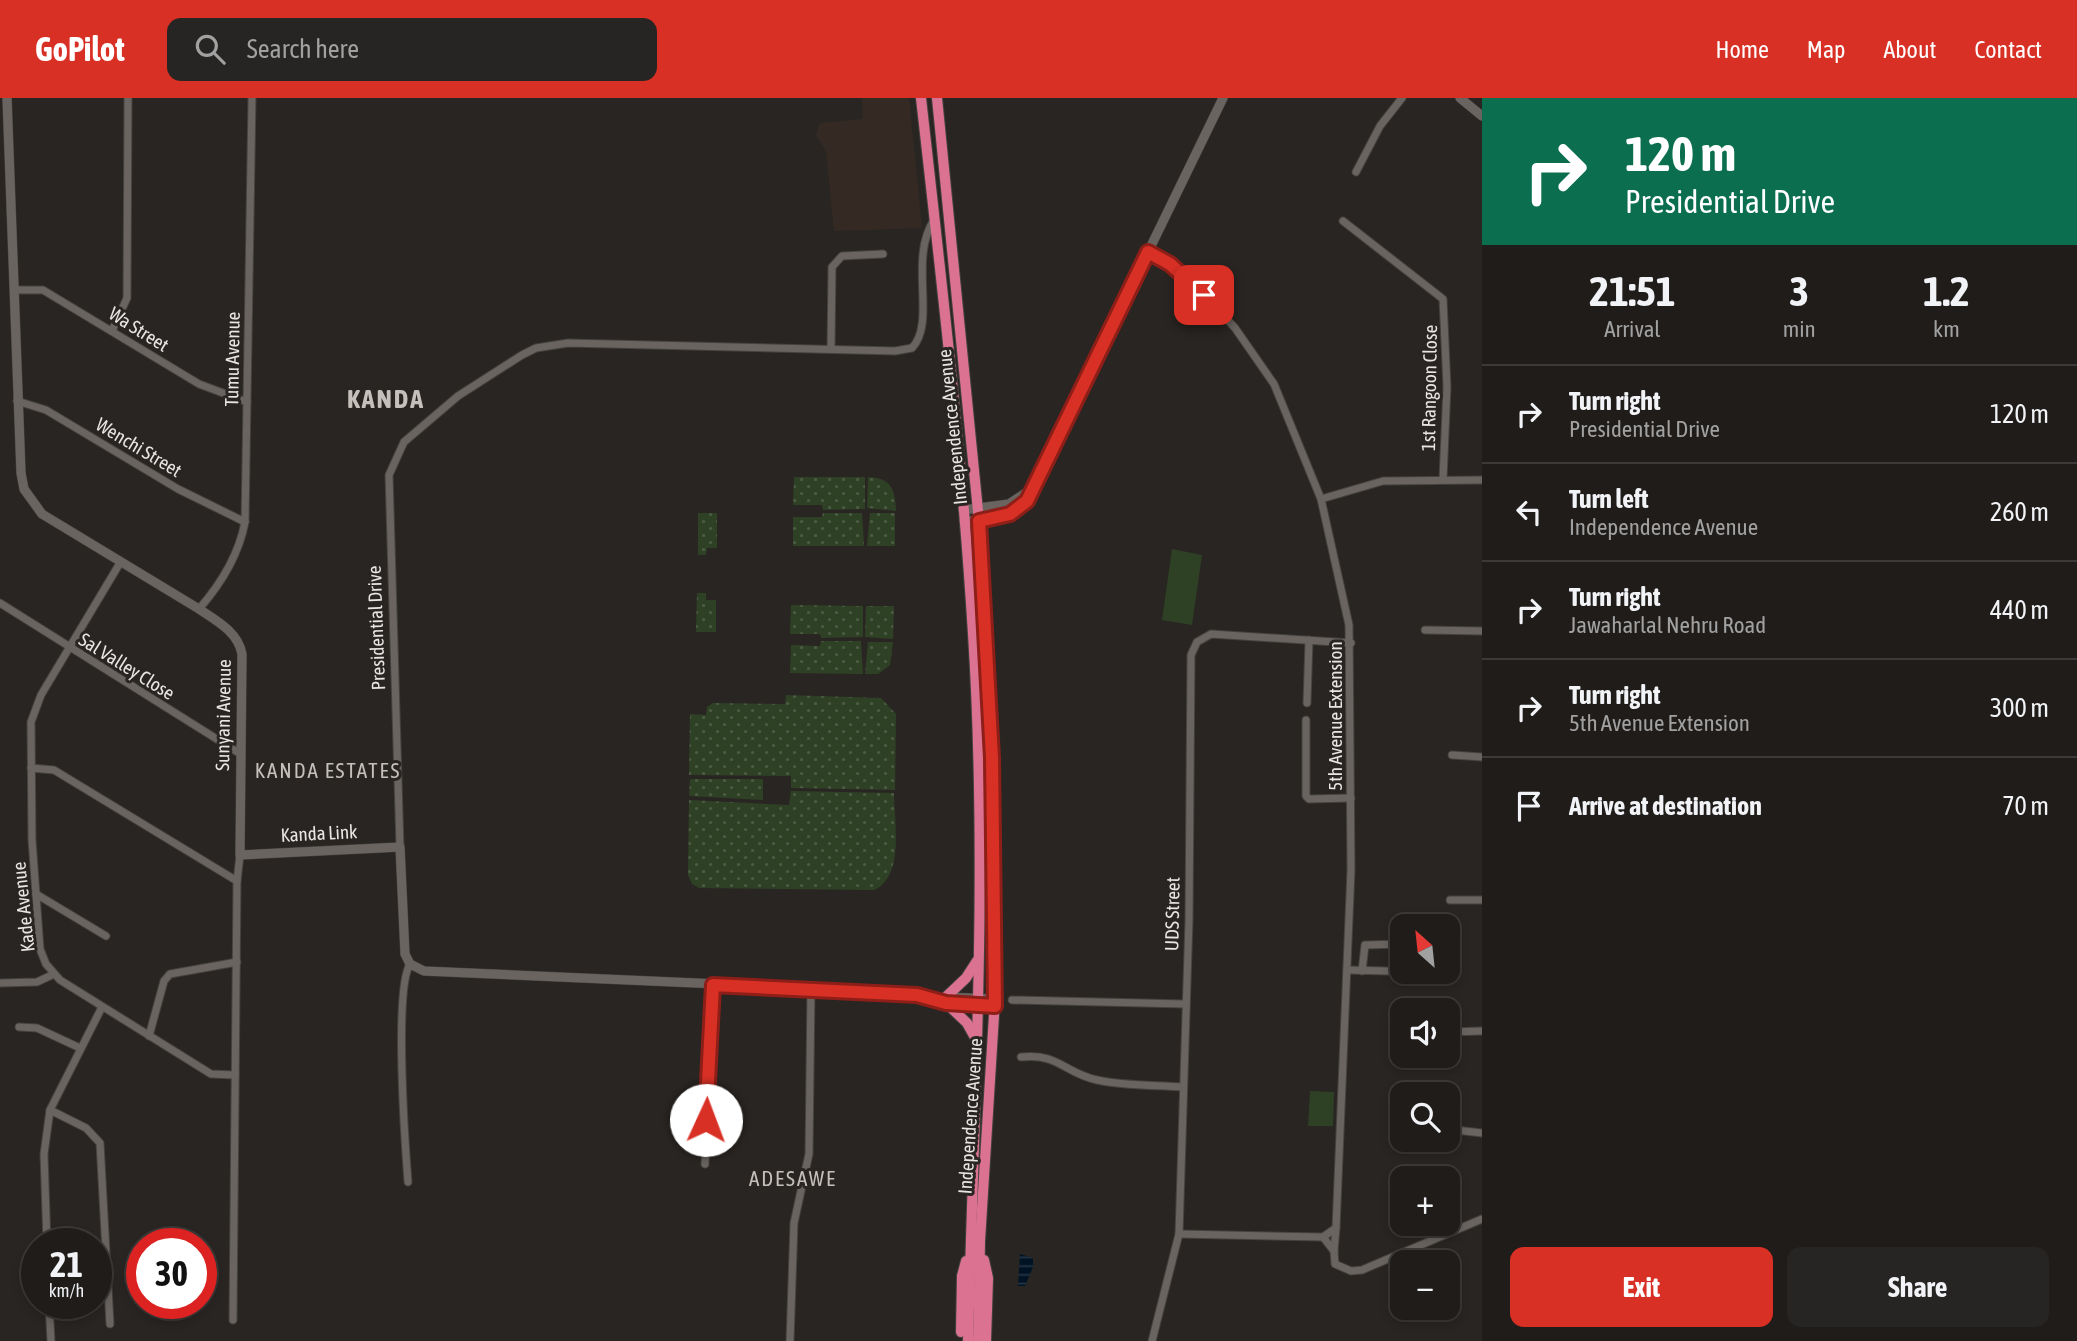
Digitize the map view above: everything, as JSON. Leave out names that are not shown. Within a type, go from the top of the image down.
[{"type":"highway","name":"Independence Avenue","points":[[921,98],[936,216],[974,635],[979,797],[979,1044],[975,1241]]},
{"type":"highway","name":"Independence Avenue","points":[[937,98],[979,521],[992,758],[995,1002],[975,1241]]},
{"type":"highway","points":[[977,961],[966,978],[943,999],[967,1023],[979,1044]]},
{"type":"highway","points":[[973,1339],[962,1276],[975,1241]]},
{"type":"highway","points":[[973,1339],[988,1278],[975,1241]]},
{"type":"street","name":"Sunyani Avenue","points":[[7,98],[17,401],[24,489],[42,514],[199,609],[233,635],[241,649],[233,1320]]},
{"type":"street","points":[[112,331],[127,298],[128,98]]},
{"type":"street","name":"Tumu Avenue","points":[[199,609],[215,590],[239,543],[245,522],[252,98]]},
{"type":"street","points":[[964,515],[979,521],[1010,514],[1027,501],[1030,490],[1223,98]]},
{"type":"street","points":[[1356,172],[1380,126],[1402,98]]},
{"type":"street","points":[[1460,98],[1482,116]]},
{"type":"street","name":"Presidential Drive","points":[[410,964],[404,949],[389,475],[404,442],[458,396],[536,348],[568,343],[895,351],[912,348],[919,340],[922,248],[936,216]]},
{"type":"street","name":"1st Rangoon Close","points":[[1343,221],[1443,299],[1447,387],[1443,479]]},
{"type":"street","name":"5th Avenue Extension","points":[[1148,252],[1170,264],[1197,287],[1235,328],[1274,384],[1321,499],[1351,643],[1347,970],[1334,1251]]},
{"type":"street","points":[[831,349],[832,267],[842,256],[883,254]]},
{"type":"street","name":"Wa Street","points":[[15,290],[43,290],[199,384],[247,402]]},
{"type":"street","name":"Wenchi Street","points":[[17,401],[46,410],[178,489],[245,522]]},
{"type":"street","name":"1st Rangoon Close","points":[[1321,499],[1383,481],[1482,480]]},
{"type":"street","points":[[964,515],[977,509],[1009,505],[1030,490]]},
{"type":"street","name":"Kade Avenue","points":[[120,563],[34,709],[30,736],[40,949],[54,974],[102,1007],[211,1074],[235,1075]]},
{"type":"street","name":"Sal Valley Close","points":[[0,603],[69,649],[239,753]]},
{"type":"street","points":[[1425,631],[1482,631]]},
{"type":"street","name":"UDS Street","points":[[1152,1341],[1180,1234],[1191,655],[1197,642],[1211,634],[1351,643]]},
{"type":"street","points":[[1307,703],[1309,640]]},
{"type":"street","points":[[1306,719],[1306,796],[1309,799],[1351,798]]},
{"type":"street","points":[[1452,755],[1482,757]]},
{"type":"street","points":[[31,768],[54,770],[237,881]]},
{"type":"street","name":"Kanda Link","points":[[240,855],[400,847]]},
{"type":"street","points":[[36,894],[107,936]]},
{"type":"street","points":[[1450,900],[1482,900]]},
{"type":"street","points":[[1362,971],[1364,945],[1390,944]]},
{"type":"street","points":[[149,1036],[164,981],[170,974],[237,962]]},
{"type":"street","points":[[408,1182],[402,1049],[403,975],[410,964],[424,971],[811,988],[995,1002]]},
{"type":"street","points":[[1347,970],[1390,971]]},
{"type":"street","points":[[0,983],[37,982],[54,974]]},
{"type":"street","points":[[705,1164],[713,985]]},
{"type":"street","points":[[790,1341],[794,1223],[809,1154],[811,988]]},
{"type":"street","points":[[1012,1000],[1185,1004]]},
{"type":"street","points":[[46,1228],[44,1154],[50,1110],[102,1007]]},
{"type":"street","points":[[19,1027],[37,1028],[80,1048]]},
{"type":"street","points":[[1460,1032],[1482,1031]]},
{"type":"street","points":[[1021,1057],[1040,1055],[1096,1080],[1183,1087]]},
{"type":"street","points":[[50,1110],[86,1128],[100,1143],[110,1324]]},
{"type":"street","points":[[1460,1130],[1482,1133]]},
{"type":"street","points":[[1323,1237],[1334,1251],[1335,1264],[1351,1271],[1362,1270],[1482,1219]]},
{"type":"street","points":[[1180,1234],[1323,1237],[1336,1228]]},
{"type":"street","points":[[50,1319],[51,1341]]},
{"type":"shaded area","points":[[862,98],[909,98],[922,228],[834,231],[826,151],[816,135],[820,123],[863,119]]},
{"type":"green space","points":[[794,477],[865,477],[865,509],[823,510],[822,505],[793,505]]},
{"type":"green space","points":[[868,477],[887,482],[893,491],[896,511],[867,508]]},
{"type":"green space","points":[[698,513],[717,513],[717,548],[707,548],[706,555],[698,555]]},
{"type":"green space","points":[[823,513],[862,513],[864,546],[793,546],[793,517],[822,517]]},
{"type":"green space","points":[[870,513],[895,513],[895,546],[867,546]]},
{"type":"green space","points":[[1172,549],[1202,555],[1192,625],[1162,620]]},
{"type":"green space","points":[[697,593],[706,593],[706,600],[716,600],[716,632],[696,632]]},
{"type":"green space","points":[[791,605],[863,606],[863,637],[821,638],[820,634],[790,634]]},
{"type":"green space","points":[[866,606],[894,606],[893,639],[865,637]]},
{"type":"green space","points":[[821,641],[861,641],[863,674],[790,673],[791,645],[820,646]]},
{"type":"green space","points":[[868,642],[893,642],[890,665],[878,674],[865,674]]},
{"type":"green space","points":[[786,695],[881,698],[896,714],[895,790],[791,788],[791,776],[689,775],[690,714],[706,715],[707,707],[713,703],[785,704]]},
{"type":"green space","points":[[690,779],[763,779],[763,800],[689,796]]},
{"type":"green space","points":[[791,791],[894,793],[896,847],[890,873],[884,883],[874,890],[699,888],[692,884],[688,875],[689,800],[789,805]]},
{"type":"green space","points":[[1310,1091],[1334,1092],[1333,1126],[1308,1126]]},
{"type":"water","points":[[1020,1254],[1033,1258],[1033,1267],[1025,1286],[1018,1286]]},
{"type":"district","name":"KANDA","points":[[386,399]]},
{"type":"district","name":"KANDA ESTATES","points":[[328,770]]},
{"type":"district","name":"ADESAWE","points":[[793,1178]]},
{"type":"route","points":[[706,1120],[713,985],[917,995],[936,998],[946,1003],[995,1006],[992,758],[979,521],[1010,514],[1027,501],[1038,473],[1148,252],[1170,264],[1204,295]]}]
